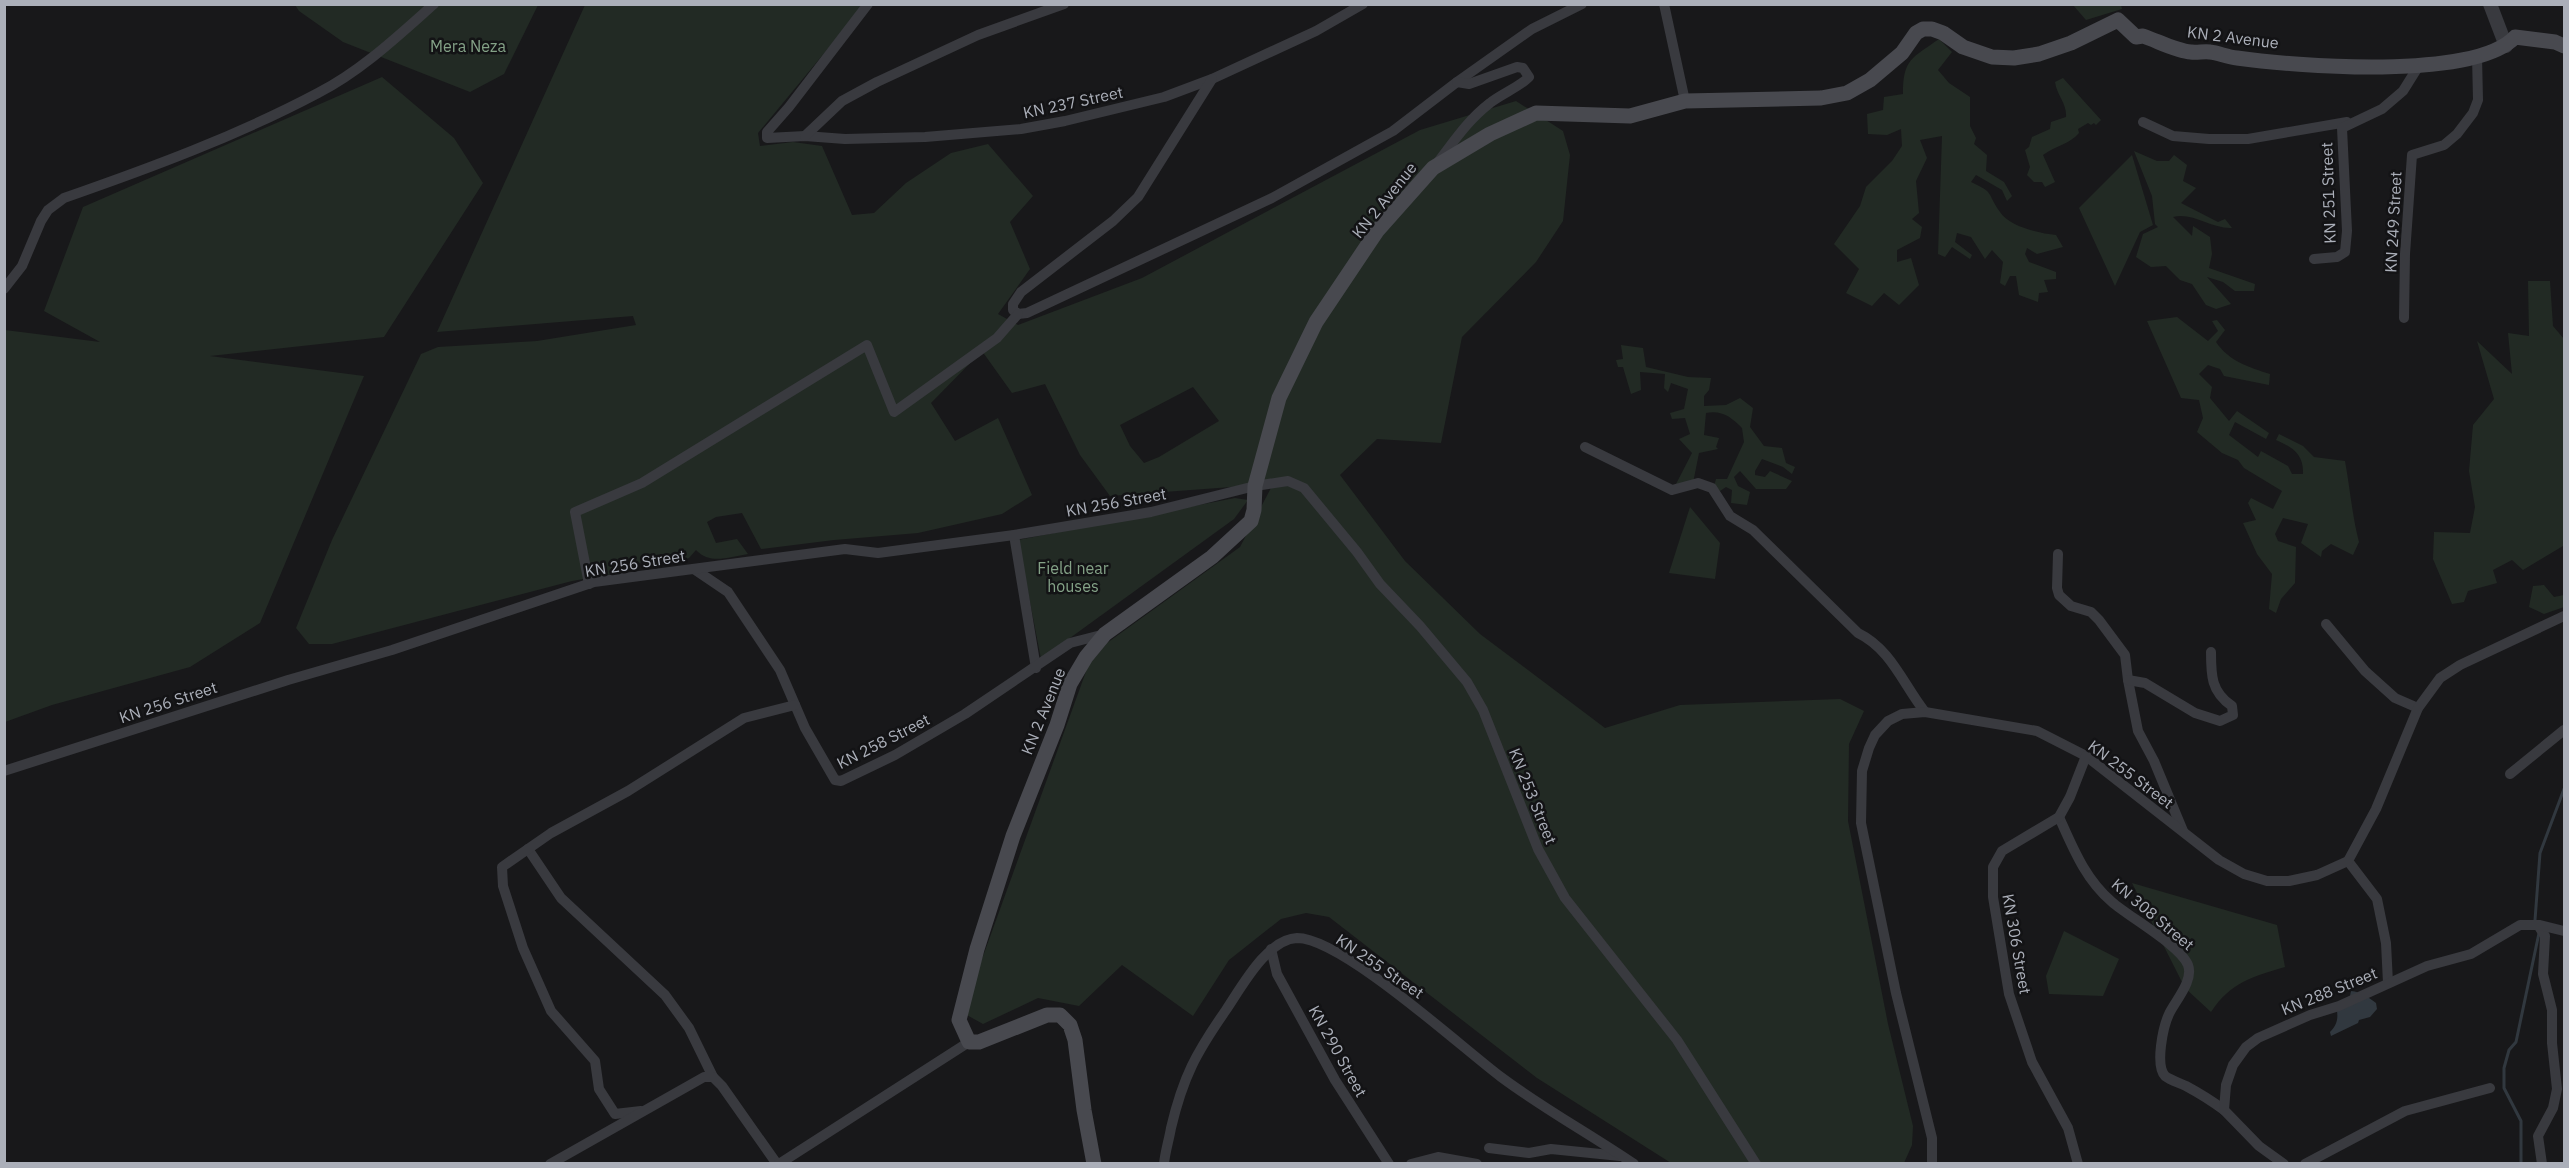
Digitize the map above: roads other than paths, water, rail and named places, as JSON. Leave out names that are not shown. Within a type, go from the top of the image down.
[{"type":"main road","name":"KN 2 Avenue","points":[[969,1042],[959,1020],[976,949],[1013,836],[1057,726],[1070,684],[1086,657],[1106,634],[1172,587],[1251,521],[1256,486],[1279,398],[1316,322],[1377,231],[1433,168],[1491,134],[1536,114],[1630,116],[1685,101],[1821,98],[1847,93],[1870,80],[1902,52],[1923,29],[1943,33],[1963,47],[1992,57],[2014,58],[2039,54],[2071,43],[2118,20],[2136,37],[2143,36],[2190,52],[2209,52],[2235,58],[2282,62],[2379,68],[2418,67],[2477,56],[2506,46],[2514,37],[2555,42],[2565,46]]},
{"type":"main road","points":[[969,1042],[979,1042],[1047,1015],[1060,1015],[1070,1025],[1075,1040],[1094,1164]]},
{"type":"street","points":[[4,289],[22,266],[48,210],[64,198],[183,156],[319,93],[386,46],[434,4]]},
{"type":"street","name":"KN 237 Street","points":[[868,4],[767,132],[767,138],[925,137],[1021,129],[1065,121],[1164,97],[1212,79],[1316,31],[1363,4]]},
{"type":"street","points":[[805,136],[842,101],[878,82],[978,34],[1064,4]]},
{"type":"street","points":[[589,584],[575,512],[642,483],[867,345],[894,412],[997,338],[1018,314],[1027,313],[1272,198],[1394,131],[1457,82],[1532,29],[1582,4]]},
{"type":"street","points":[[1664,4],[1685,101]]},
{"type":"street","points":[[2490,4],[2506,46]]},
{"type":"street","name":"KN 249 Street","points":[[2404,318],[2406,234],[2412,155],[2444,145],[2457,134],[2473,113],[2478,100],[2477,56]]},
{"type":"street","points":[[1433,168],[1452,141],[1477,113],[1507,90],[1529,77],[1523,68],[1517,67],[1468,84],[1457,82]]},
{"type":"street","points":[[2143,122],[2173,136],[2248,139],[2356,120],[2382,109],[2403,91],[2418,67]]},
{"type":"street","points":[[1018,314],[1013,310],[1013,304],[1021,292],[1113,221],[1138,197],[1212,79]]},
{"type":"street","name":"KN 251 Street","points":[[2314,259],[2337,258],[2345,252],[2347,231],[2342,128],[2356,120]]},
{"type":"street","points":[[1586,447],[1672,490],[1698,483],[1712,488],[1730,516],[1753,530],[1834,612],[1858,633],[1873,640],[1884,650],[1925,712]]},
{"type":"street","name":"KN 253 Street","points":[[1256,486],[1288,481],[1304,488],[1358,552],[1380,584],[1420,626],[1467,682],[1483,710],[1538,849],[1565,898],[1677,1040],[1756,1164]]},
{"type":"street","name":"KN 256 Street","points":[[4,771],[277,683],[392,650],[589,584],[845,549],[878,553],[1014,535],[1151,512],[1256,486]]},
{"type":"street","points":[[1014,535],[1036,668]]},
{"type":"street","points":[[2058,554],[2059,596],[2071,606],[2091,612],[2126,655],[2128,680],[2138,731],[2154,761],[2183,831]]},
{"type":"street","name":"KN 258 Street","points":[[694,568],[728,592],[780,670],[805,728],[835,780],[841,781],[895,755],[956,719],[1036,668],[1070,643],[1106,634]]},
{"type":"street","points":[[2388,983],[2386,943],[2377,899],[2348,861],[2376,809],[2418,708],[2440,678],[2460,665],[2565,616]]},
{"type":"street","points":[[2326,624],[2365,670],[2395,698],[2418,708]]},
{"type":"street","points":[[2128,680],[2145,683],[2194,713],[2220,721],[2233,715],[2232,706],[2221,699],[2214,688],[2211,679],[2211,652]]},
{"type":"street","points":[[641,1111],[615,1114],[599,1089],[595,1061],[551,1011],[523,948],[501,875],[502,867],[744,718],[795,705]]},
{"type":"street","name":"KN 255 Street","points":[[1932,1164],[1932,1138],[1878,916],[1861,823],[1862,771],[1875,735],[1888,721],[1902,714],[1925,712],[2037,731],[2086,756],[2219,860],[2244,874],[2267,881],[2289,881],[2317,875],[2348,861]]},
{"type":"street","points":[[2510,774],[2565,730]]},
{"type":"street","points":[[2059,818],[2086,756]]},
{"type":"street","name":"KN 308 Street","points":[[2059,818],[2090,880],[2112,902],[2176,950],[2188,963],[2190,972],[2187,982],[2167,1017],[2159,1060],[2166,1077],[2205,1096],[2224,1110]]},
{"type":"street","name":"KN 306 Street","points":[[2059,818],[2002,851],[1993,867],[1993,897],[2009,994],[2032,1062],[2068,1128],[2078,1164]]},
{"type":"street","points":[[528,849],[561,898],[665,995],[689,1028],[713,1077],[722,1086],[778,1164],[969,1042]]},
{"type":"street","name":"KN 288 Street","points":[[2224,1110],[2226,1084],[2233,1065],[2246,1047],[2258,1038],[2310,1015],[2339,1006],[2427,966],[2471,954],[2520,925],[2538,925],[2565,931]]},
{"type":"street","points":[[2538,925],[2546,936],[2543,974],[2552,1010],[2552,1042],[2557,1089],[2553,1108],[2538,1136],[2542,1164]]},
{"type":"street","name":"KN 255 Street","points":[[1165,1162],[1178,1096],[1190,1066],[1248,977],[1271,949],[1295,938],[1310,940],[1327,948],[1377,979],[1501,1077],[1561,1120],[1634,1164]]},
{"type":"street","name":"KN 290 Street","points":[[1271,949],[1277,974],[1335,1080],[1389,1164]]},
{"type":"street","points":[[550,1164],[696,1080],[713,1077]]},
{"type":"street","points":[[2305,1164],[2405,1111],[2490,1088]]},
{"type":"street","points":[[2224,1110],[2259,1146],[2284,1164]]},
{"type":"street","points":[[1489,1148],[1529,1153],[1551,1149],[1623,1156]]},
{"type":"street","points":[[1411,1164],[1438,1156],[1478,1164]]},
{"type":"waterway","points":[[2535,920],[2540,853],[2564,789]]},
{"type":"waterway","points":[[2521,1164],[2521,1121],[2504,1088],[2504,1068],[2509,1050],[2516,1042],[2539,933]]},
{"type":"park label","name":"Mera Neza","points":[[468,46]]},
{"type":"park label","name":"Field near houses","points":[[1073,577]]}]
